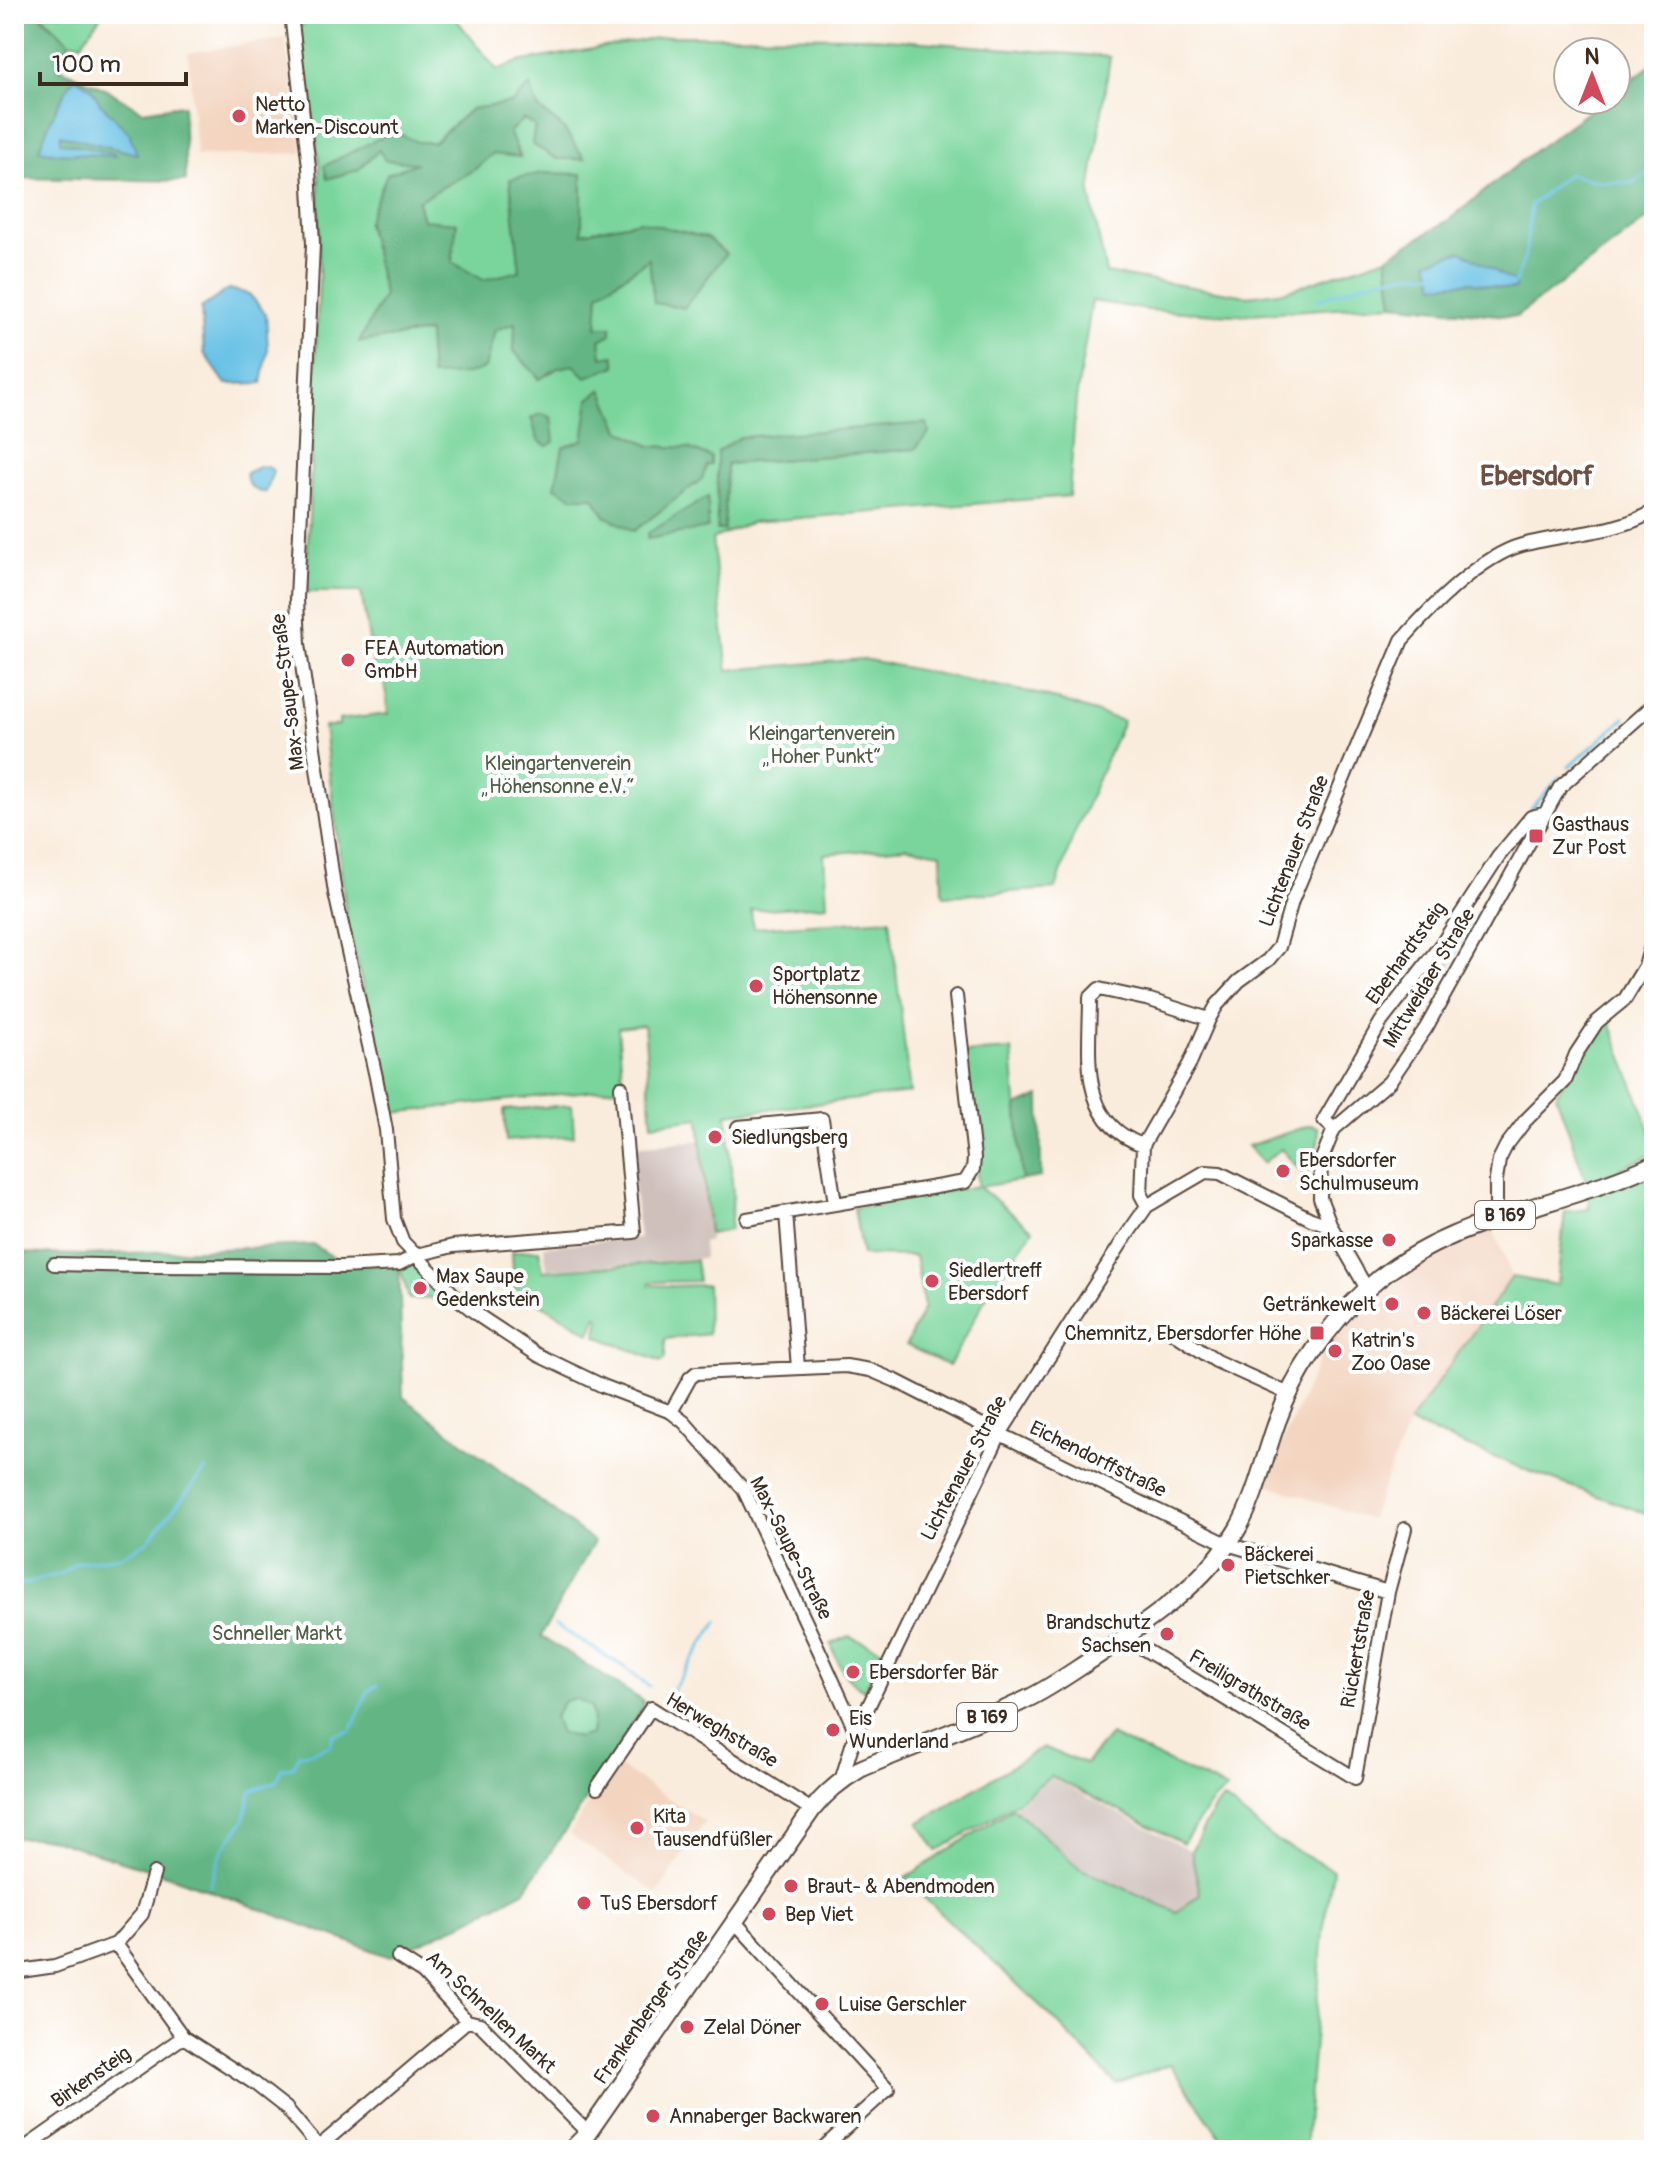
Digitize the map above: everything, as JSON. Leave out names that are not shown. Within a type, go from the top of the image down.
[{"type":"main road","name":"Frankenberger Straße","points":[[571,2150],[588,2133],[812,1810],[841,1781],[868,1766],[1026,1700],[1149,1620],[1190,1585],[1237,1530],[1289,1394],[1323,1338],[1367,1289],[1410,1256],[1453,1234],[1654,1164]]},
{"type":"street","name":"Max-Saupe-Straße","points":[[291,14],[309,167],[313,244],[297,599],[299,644],[335,893],[386,1130],[394,1219],[403,1242],[456,1297],[482,1318],[538,1355],[603,1386],[671,1412],[684,1422],[744,1490],[856,1732]]},
{"type":"street","name":"Lichtenauer Straße","points":[[841,1781],[856,1732],[1000,1434],[1147,1206],[1141,1195],[1143,1145],[1190,1063],[1209,1019],[1239,981],[1268,960],[1279,947],[1292,901],[1402,640],[1425,614],[1498,554],[1520,545],[1612,527],[1654,511]]},
{"type":"street","name":"Mittweidaer Straße","points":[[1367,1289],[1331,1226],[1320,1198],[1319,1171],[1334,1129],[1389,1082],[1426,1028],[1560,787],[1654,704]]},
{"type":"street","name":"Eberhardtsteig","points":[[1334,1129],[1324,1120],[1381,1022],[1443,942],[1498,857],[1531,817],[1543,814]]},
{"type":"street","points":[[1496,1219],[1496,1180],[1499,1160],[1506,1146],[1525,1121],[1565,1081],[1576,1054],[1597,1022],[1625,999],[1645,966],[1654,936]]},
{"type":"street","points":[[1143,1145],[1128,1140],[1099,1111],[1090,1076],[1090,998],[1099,989],[1150,1000],[1209,1019]]},
{"type":"street","points":[[747,1219],[965,1182],[973,1169],[974,1158],[956,996]]},
{"type":"street","points":[[54,1264],[341,1267],[399,1264],[417,1255],[453,1246],[634,1232],[621,1087]]},
{"type":"street","points":[[738,1127],[822,1119],[835,1203]]},
{"type":"street","points":[[1147,1206],[1205,1172],[1220,1173],[1300,1214],[1331,1226]]},
{"type":"street","points":[[786,1213],[798,1368]]},
{"type":"street","points":[[1168,1329],[1216,1361],[1289,1394]]},
{"type":"street","name":"Eichendorffstraße","points":[[671,1412],[696,1373],[846,1366],[870,1370],[1227,1544],[1388,1592]]},
{"type":"street","name":"Rückertstraße","points":[[1355,1778],[1388,1592],[1405,1529]]},
{"type":"street","name":"Freiligrathstraße","points":[[1124,1637],[1355,1778]]},
{"type":"street","name":"Herweghstraße","points":[[597,1788],[651,1708],[812,1810]]},
{"type":"street","points":[[14,1972],[55,1966],[116,1944],[142,1914],[154,1873]]},
{"type":"street","points":[[735,1922],[888,2089],[821,2150]]},
{"type":"street","points":[[116,1944],[183,2037],[254,2083],[286,2108],[318,2149],[467,2021]]},
{"type":"street","name":"Am Schnellen Markt","points":[[398,1957],[423,1973],[467,2021],[480,2024],[588,2133]]},
{"type":"street","name":"Birkensteig","points":[[22,2150],[183,2037]]},
{"type":"shaded area","points":[[285,38],[303,153],[196,156],[188,53]]},
{"type":"shaded area","points":[[701,1140],[709,1241],[703,1242],[704,1258],[547,1269],[544,1246],[639,1238],[630,1147]]},
{"type":"shaded area","points":[[1488,1216],[1512,1277],[1409,1423],[1370,1520],[1264,1483],[1344,1304]]},
{"type":"shaded area","name":"Kita Tausendfüßler","points":[[615,1764],[705,1822],[657,1894],[569,1834]]},
{"type":"shaded area","points":[[1051,1778],[1191,1851],[1200,1894],[1177,1912],[1079,1868],[1013,1808]]},
{"type":"green space","points":[[14,14],[38,14],[70,42],[58,67],[143,111],[183,105],[186,181],[14,178]]},
{"type":"green space","points":[[41,14],[102,14],[82,43],[70,42]]},
{"type":"green space","points":[[321,14],[452,14],[497,70],[518,62],[668,36],[861,37],[1110,57],[1090,193],[1106,273],[1247,296],[1286,291],[1387,257],[1393,304],[1235,315],[1149,310],[1092,301],[1076,399],[1069,496],[752,522],[712,539],[728,670],[863,659],[1042,695],[1123,721],[1072,839],[1056,889],[944,896],[941,853],[907,847],[824,854],[827,905],[751,910],[753,928],[890,919],[910,1093],[727,1114],[733,1195],[730,1230],[709,1234],[699,1118],[652,1124],[644,1025],[618,1028],[623,1087],[394,1113],[347,923],[324,727],[339,725],[339,720],[388,714],[384,675],[375,675],[361,592],[307,592],[306,587],[319,279],[319,162],[299,27]],"holes":[[[512,103],[538,108],[563,128],[557,159],[532,144],[535,126],[523,118],[509,132],[520,156],[492,153],[475,169],[417,201],[423,220],[452,262],[483,280],[520,271],[510,180],[582,233],[640,221],[684,308],[650,259],[598,294],[597,328],[611,327],[600,340],[602,358],[558,368],[539,379],[515,323],[495,330],[431,375],[428,332],[360,342],[384,295],[367,222],[419,163],[380,149],[434,142],[471,109]],[[620,430],[650,446],[688,448],[594,497],[573,497],[563,448]],[[915,449],[727,464],[717,529],[717,452]]]},
{"type":"green space","points":[[1654,63],[1654,214],[1516,317],[1393,304],[1387,257],[1450,219],[1582,116],[1632,116],[1632,79]]},
{"type":"green space","points":[[530,86],[538,108],[563,128],[585,159],[557,159],[532,144],[535,126],[523,119],[509,132],[520,157],[492,154],[475,169],[418,201],[423,220],[457,223],[452,262],[483,280],[520,271],[510,179],[543,173],[582,174],[582,233],[640,221],[707,238],[726,254],[684,308],[654,303],[649,259],[599,293],[597,327],[611,327],[611,334],[600,340],[602,357],[614,355],[616,366],[586,377],[574,365],[558,368],[540,379],[514,351],[515,323],[495,330],[485,368],[468,374],[431,376],[428,332],[359,342],[384,295],[367,222],[387,174],[417,163],[385,160],[379,150],[358,170],[327,179],[324,166],[393,131],[417,142],[434,142],[471,109],[512,103]]},
{"type":"green space","points":[[602,389],[620,430],[650,446],[688,448],[711,457],[711,465],[707,466],[702,479],[634,531],[605,516],[594,497],[573,497],[555,487],[563,447],[583,440],[589,399]]},
{"type":"green space","points":[[542,414],[551,417],[554,442],[547,446],[538,440],[531,418]]},
{"type":"green space","points":[[927,423],[929,433],[915,449],[727,464],[724,530],[717,530],[717,452],[740,437]]},
{"type":"green space","points":[[708,497],[708,528],[647,539],[648,533]]},
{"type":"green space","points":[[1608,1017],[1654,1141],[1654,1153],[1587,1184],[1556,1095],[1578,1057]]},
{"type":"green space","points":[[1012,1050],[1022,1180],[979,1187],[1033,1230],[984,1301],[949,1366],[906,1345],[924,1307],[915,1256],[862,1255],[854,1208],[978,1186],[965,1053]]},
{"type":"green space","points":[[1040,1096],[1041,1177],[1022,1180],[1017,1106]]},
{"type":"green space","points":[[572,1105],[574,1136],[506,1141],[504,1110]]},
{"type":"green space","points":[[1310,1125],[1318,1127],[1318,1139],[1314,1160],[1305,1175],[1281,1149],[1263,1163],[1248,1146]]},
{"type":"green space","points":[[1654,1172],[1653,1516],[1409,1423],[1512,1277],[1557,1285],[1565,1212],[1589,1209],[1589,1194]]},
{"type":"green space","name":"Schneller Markt","points":[[314,1245],[346,1265],[399,1264],[403,1397],[594,1542],[541,1636],[643,1701],[643,1707],[582,1806],[524,1891],[390,1957],[176,1878],[48,1838],[14,1838],[14,1253],[83,1255]],"holes":[[[576,1698],[591,1707],[591,1734],[577,1738],[559,1732],[554,1717],[564,1701]]]},
{"type":"green space","points":[[539,1250],[543,1271],[696,1260],[698,1281],[650,1282],[649,1285],[707,1285],[708,1334],[665,1339],[665,1359],[661,1362],[596,1336],[600,1320],[597,1316],[590,1333],[514,1288],[512,1252]]},
{"type":"green space","points":[[411,1258],[441,1298],[409,1299],[399,1264]]},
{"type":"green space","points":[[849,1636],[885,1651],[864,1690],[843,1671],[831,1644]]},
{"type":"green space","points":[[576,1698],[591,1707],[593,1719],[591,1735],[577,1738],[559,1732],[554,1717],[564,1701]]},
{"type":"green space","points":[[1110,1735],[1227,1789],[1208,1808],[1183,1843],[1051,1776],[1012,1806],[937,1851],[919,1823],[1043,1747],[1085,1764]]},
{"type":"green space","points":[[1224,1799],[1275,1840],[1333,1870],[1323,1931],[1305,2150],[1260,2150],[1221,2138],[1170,2064],[1116,2084],[1049,2014],[904,1879],[1013,1808],[1079,1868],[1177,1912],[1200,1894],[1191,1851],[1214,1809]]},
{"type":"water","points":[[75,77],[91,88],[100,103],[129,133],[137,154],[60,135],[60,142],[116,156],[39,150],[54,112]]},
{"type":"water","points":[[1462,251],[1515,283],[1515,289],[1471,282],[1435,285],[1428,261]]},
{"type":"water","points":[[229,289],[249,294],[266,314],[268,350],[262,383],[226,384],[204,353],[201,308]]},
{"type":"water","points":[[261,466],[273,471],[266,492],[252,487],[246,477],[246,473]]},
{"type":"waterway","points":[[1512,283],[1515,283],[1525,256],[1531,205],[1568,174],[1600,182],[1632,183],[1654,170]]},
{"type":"waterway","points":[[1317,300],[1388,277],[1433,274]]},
{"type":"waterway","points":[[1569,767],[1625,718]]},
{"type":"waterway","points":[[1531,809],[1560,777]]},
{"type":"waterway","points":[[1407,1037],[1498,880]]},
{"type":"waterway","points":[[14,1586],[60,1574],[77,1562],[121,1556],[147,1542],[206,1469]]},
{"type":"waterway","points":[[668,1697],[717,1622]]},
{"type":"waterway","points":[[555,1625],[649,1686]]},
{"type":"waterway","points":[[210,1885],[222,1851],[244,1820],[251,1791],[277,1781],[282,1768],[293,1767],[300,1754],[330,1746],[333,1735],[351,1731],[368,1691],[377,1686]]},
{"type":"place","name":"Netto Marken-Discount","points":[[239,116]]},
{"type":"place","name":"FEA Automation GmbH","points":[[348,660]]},
{"type":"place","name":"Gasthaus Zur Post","points":[[1536,836]]},
{"type":"place","name":"Sportplatz Höhensonne","points":[[756,986]]},
{"type":"place","name":"Siedlungsberg","points":[[715,1137]]},
{"type":"place","name":"Ebersdorfer Schulmuseum","points":[[1283,1171]]},
{"type":"place","name":"Sparkasse","points":[[1389,1240]]},
{"type":"place","name":"Siedlertreff Ebersdorf","points":[[932,1281]]},
{"type":"place","name":"Max Saupe Gedenkstein","points":[[420,1288]]},
{"type":"place","name":"Getränkewelt","points":[[1392,1304]]},
{"type":"place","name":"Bäckerei Löser","points":[[1424,1313]]},
{"type":"place","name":"Chemnitz, Ebersdorfer Höhe","points":[[1317,1333]]},
{"type":"place","name":"Katrin's Zoo Oase","points":[[1335,1351]]},
{"type":"place","name":"Bäckerei Pietschker","points":[[1228,1565]]},
{"type":"place","name":"Brandschutz Sachsen","points":[[1167,1634]]},
{"type":"place","name":"Ebersdorfer Bär","points":[[853,1672]]},
{"type":"place","name":"Eis Wunderland","points":[[833,1730]]},
{"type":"place","name":"Kita Tausendfüßler","points":[[637,1828]]},
{"type":"place","name":"Braut- & Abendmoden","points":[[791,1886]]},
{"type":"place","name":"TuS Ebersdorf","points":[[584,1903]]},
{"type":"place","name":"Bep Viet","points":[[769,1914]]},
{"type":"place","name":"Luise Gerschler","points":[[822,2004]]},
{"type":"place","name":"Zelal Döner","points":[[687,2027]]},
{"type":"place","name":"Annaberger Backwaren","points":[[653,2116]]},
{"type":"district","name":"Ebersdorf","points":[[1537,476]]},
{"type":"park label","name":"Kleingartenverein „Hoher Punkt“","points":[[822,744]]},
{"type":"park label","name":"Kleingartenverein „Höhensonne e.V.“","points":[[558,774]]}]
